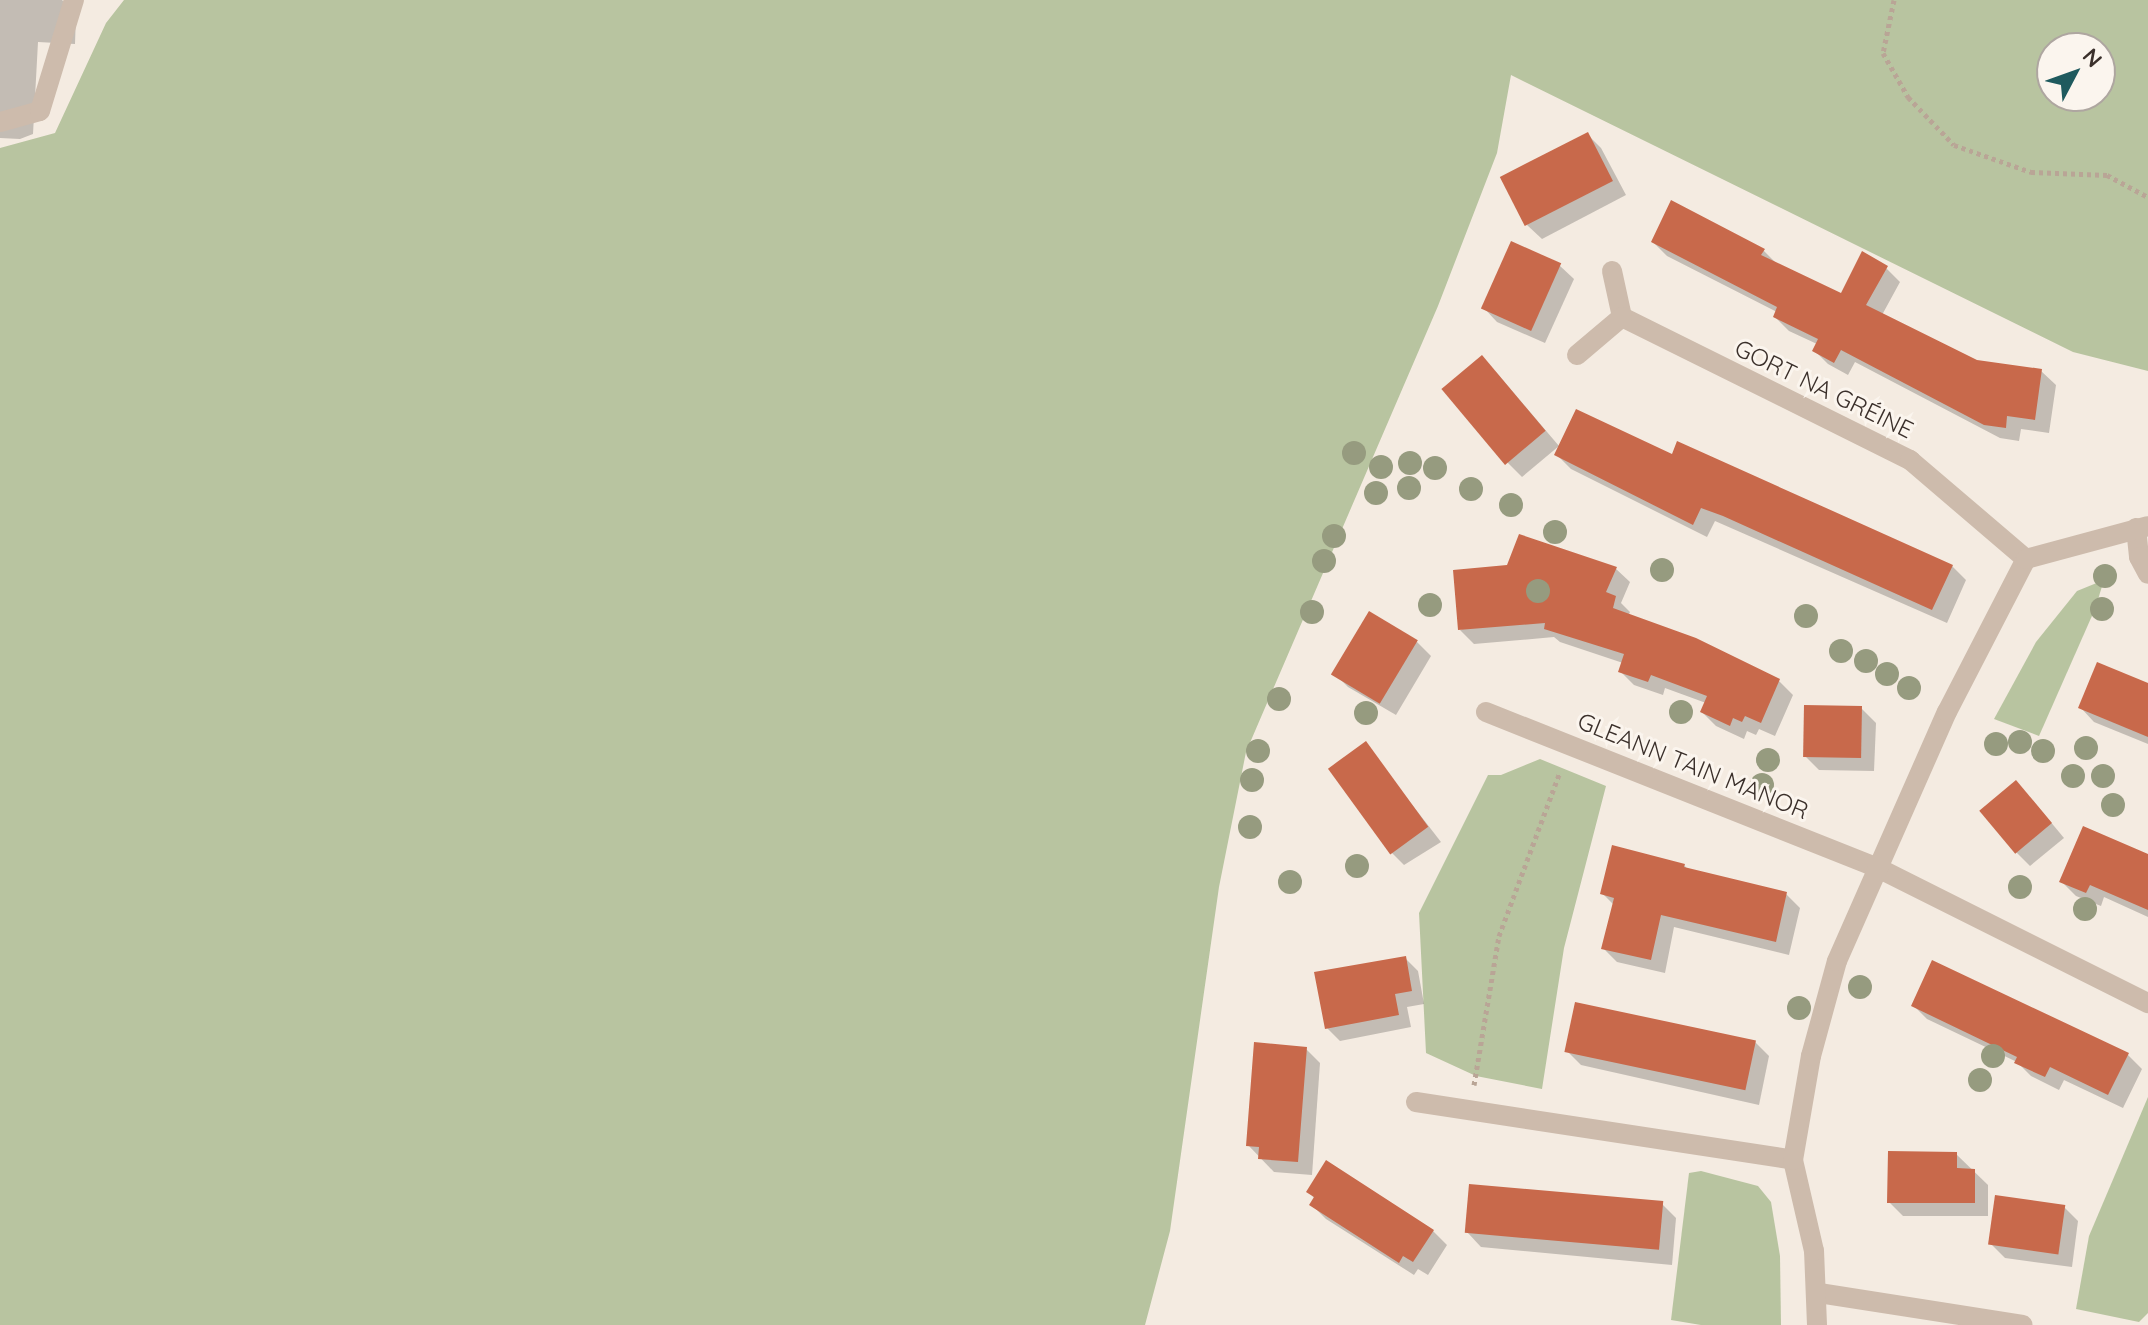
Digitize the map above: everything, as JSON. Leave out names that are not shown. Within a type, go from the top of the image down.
[{"type":"street","points":[[0,122],[40,111],[74,0]]},
{"type":"street","points":[[1577,355],[1622,317],[1612,271]]},
{"type":"street","name":"GORT NA GRÉINE","points":[[1622,317],[1910,460],[2026,559]]},
{"type":"street","points":[[1817,1325],[1819,1293],[1814,1251],[1793,1160],[1811,1056],[1837,961],[1947,712],[2026,559],[2142,527],[2139,557],[2148,574]]},
{"type":"street","name":"GLEANN TAIN MANOR","points":[[1486,712],[1880,869],[2148,1003]]},
{"type":"street","points":[[1416,1102],[1793,1160]]},
{"type":"street","points":[[1819,1293],[2023,1325]]},
{"type":"path","points":[[1894,0],[1883,53],[1908,97],[1954,145],[2031,172],[2107,175],[2148,197]]},
{"type":"path","points":[[1469,1110],[1499,936],[1570,745]]},
{"type":"green space","points":[[124,0],[2148,0],[2148,371],[2073,352],[1511,75],[1497,153],[1438,306],[1246,752],[1219,887],[1170,1231],[1145,1325],[0,1325],[0,148],[55,133],[106,23]]},
{"type":"green space","points":[[2104,580],[2095,609],[2039,736],[1994,719],[2036,642],[2077,591]]},
{"type":"green space","points":[[1540,759],[1606,786],[1564,948],[1542,1089],[1476,1076],[1426,1053],[1419,913],[1488,775],[1501,775]]},
{"type":"green space","points":[[2148,1097],[2148,1313],[2139,1322],[2076,1309],[2089,1236]]},
{"type":"green space","points":[[1701,1171],[1758,1186],[1771,1202],[1780,1256],[1781,1325],[1701,1325],[1671,1320],[1689,1173]]},
{"type":"building","points":[[1588,132],[1613,181],[1525,226],[1500,177]]},
{"type":"building","points":[[1671,200],[1765,249],[1761,255],[1841,293],[1862,251],[1888,266],[1866,305],[1977,360],[2042,369],[2035,420],[2007,416],[2006,428],[1984,425],[1841,350],[1834,363],[1812,351],[1818,339],[1773,317],[1777,307],[1651,242]]},
{"type":"building","points":[[1511,241],[1561,263],[1531,331],[1481,309]]},
{"type":"building","points":[[1482,355],[1546,431],[1505,465],[1441,389]]},
{"type":"building","points":[[1576,409],[1672,454],[1677,441],[1953,565],[1932,610],[1701,508],[1693,525],[1554,455]]},
{"type":"building","points":[[1519,534],[1617,567],[1606,592],[1616,596],[1613,608],[1696,638],[1780,679],[1761,723],[1745,716],[1742,722],[1733,718],[1730,726],[1700,712],[1707,696],[1651,675],[1648,682],[1618,672],[1624,654],[1544,629],[1545,623],[1458,630],[1453,570],[1507,565]]},
{"type":"building","points":[[1369,611],[1418,640],[1380,704],[1331,674]]},
{"type":"building","points":[[2097,662],[2148,683],[2148,737],[2078,708]]},
{"type":"building","points":[[1804,705],[1862,706],[1861,758],[1803,757]]},
{"type":"building","points":[[1366,741],[1428,827],[1390,854],[1328,769]]},
{"type":"building","points":[[2016,780],[2052,823],[2015,854],[1979,811]]},
{"type":"building","points":[[2083,826],[2148,854],[2148,910],[2090,885],[2086,893],[2059,882]]},
{"type":"building","points":[[1612,845],[1685,864],[1684,867],[1787,892],[1776,942],[1661,915],[1651,960],[1601,949],[1614,898],[1600,894]]},
{"type":"building","points":[[1406,956],[1412,991],[1395,994],[1399,1015],[1325,1029],[1314,972]]},
{"type":"building","points":[[1932,960],[2129,1053],[2108,1095],[2050,1067],[2045,1077],[2014,1063],[2017,1057],[1911,1006]]},
{"type":"building","points":[[1575,1002],[1756,1040],[1745,1090],[1564,1052]]},
{"type":"building","points":[[1254,1042],[1307,1047],[1298,1162],[1258,1159],[1259,1147],[1246,1146]]},
{"type":"building","points":[[1888,1151],[1957,1152],[1957,1168],[1975,1169],[1975,1203],[1887,1203]]},
{"type":"building","points":[[1326,1160],[1434,1230],[1413,1262],[1403,1256],[1399,1263],[1309,1205],[1314,1197],[1306,1192]]},
{"type":"building","points":[[1469,1184],[1663,1201],[1659,1250],[1465,1233]]},
{"type":"building","points":[[1995,1195],[2065,1205],[2058,1254],[1988,1245]]}]
